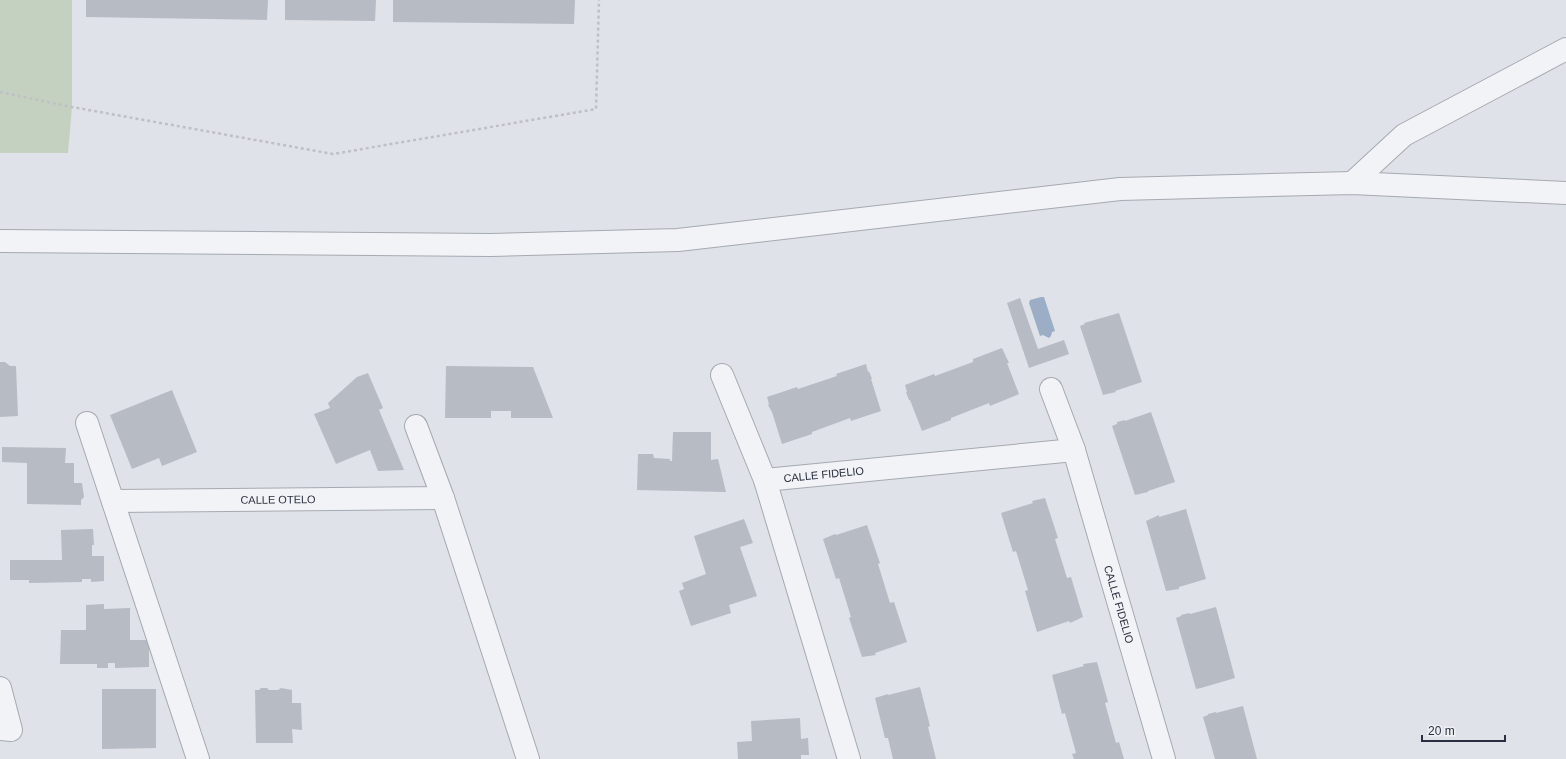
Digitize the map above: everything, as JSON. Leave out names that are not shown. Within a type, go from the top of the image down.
[{"type":"street","points":[[1352,183],[1404,135],[1566,49]]},
{"type":"street","points":[[0,241],[491,245],[678,240],[1120,189],[1352,183],[1566,193]]},
{"type":"street","points":[[722,375],[765,480],[849,759]]},
{"type":"street","name":"CALLE FIDELIO","points":[[1051,389],[1074,450],[1164,759]]},
{"type":"street","points":[[87,423],[198,759]]},
{"type":"street","points":[[416,426],[444,498],[528,759]]},
{"type":"street","name":"CALLE FIDELIO","points":[[765,480],[1074,450]]},
{"type":"street","name":"CALLE OTELO","points":[[113,501],[444,498]]},
{"type":"street","points":[[0,688],[11,730],[0,730]]},
{"type":"path","points":[[0,92],[72,108],[333,154],[596,109],[599,0]]},
{"type":"green space","points":[[0,0],[72,0],[72,107],[68,153],[0,153]]},
{"type":"water","points":[[1044,297],[1055,331],[1052,332],[1049,338],[1043,335],[1040,336],[1029,303],[1030,300]]},
{"type":"building","points":[[86,0],[268,0],[267,20],[86,17]]},
{"type":"building","points":[[285,0],[376,0],[375,21],[285,20]]},
{"type":"building","points":[[393,0],[575,0],[574,24],[393,22]]},
{"type":"building","points":[[1020,298],[1038,349],[1064,340],[1069,354],[1029,368],[1007,303]]},
{"type":"building","points":[[1119,313],[1142,382],[1115,391],[1116,392],[1103,395],[1080,326],[1085,324],[1084,323]]},
{"type":"building","points":[[1002,348],[1009,363],[1007,363],[1019,394],[990,406],[989,403],[922,431],[906,392],[905,385],[973,362],[973,359]]},
{"type":"building","points":[[0,362],[5,362],[10,366],[16,366],[18,416],[0,417]]},
{"type":"building","points":[[866,364],[881,411],[851,421],[850,418],[812,432],[812,434],[782,444],[772,412],[768,405],[767,397],[797,387],[798,389],[837,376],[836,374]]},
{"type":"building","points":[[446,366],[533,367],[553,418],[511,418],[511,411],[491,411],[491,418],[445,418]]},
{"type":"building","points":[[368,373],[383,408],[379,410],[404,470],[378,471],[370,450],[336,464],[314,414],[330,408],[328,403],[357,377]]},
{"type":"building","points":[[172,390],[197,452],[162,466],[159,458],[132,469],[110,415]]},
{"type":"building","points":[[1151,412],[1175,482],[1135,495],[1112,426],[1117,424],[1117,422],[1125,421]]},
{"type":"building","points":[[673,432],[711,432],[711,460],[718,459],[726,492],[637,490],[638,454],[653,454],[654,458],[670,459],[670,461],[672,461]]},
{"type":"building","points":[[2,447],[66,448],[65,463],[74,463],[74,483],[82,483],[84,497],[81,500],[81,505],[27,504],[27,463],[2,462]]},
{"type":"building","points":[[1045,498],[1058,538],[1055,539],[1067,578],[1071,577],[1083,617],[1070,623],[1069,621],[1037,632],[1025,591],[1028,590],[1016,551],[1013,552],[1001,513],[1033,503],[1032,501]]},
{"type":"building","points":[[1186,509],[1206,579],[1179,587],[1179,589],[1166,591],[1146,521],[1159,515],[1159,517]]},
{"type":"building","points":[[744,519],[753,543],[740,547],[757,596],[729,605],[731,613],[691,626],[679,591],[684,589],[682,583],[706,574],[694,536]]},
{"type":"building","points":[[867,525],[880,563],[878,564],[890,603],[894,602],[907,642],[875,653],[876,655],[862,657],[849,618],[851,617],[839,578],[836,579],[823,539]]},
{"type":"building","points":[[93,529],[94,545],[92,545],[92,556],[104,556],[104,581],[91,582],[91,579],[82,579],[82,582],[29,583],[29,580],[10,580],[10,560],[62,560],[61,530]]},
{"type":"building","points":[[104,604],[104,609],[130,608],[130,640],[149,640],[149,667],[115,668],[115,663],[108,663],[108,668],[97,668],[97,664],[60,664],[61,630],[86,630],[86,605]]},
{"type":"building","points":[[1216,607],[1235,678],[1196,689],[1176,618],[1181,615]]},
{"type":"building","points":[[1097,662],[1108,702],[1105,703],[1116,743],[1119,742],[1124,759],[1074,759],[1072,754],[1076,753],[1065,713],[1062,714],[1052,675],[1084,666],[1083,664]]},
{"type":"building","points":[[920,687],[930,726],[928,727],[936,759],[893,759],[888,738],[885,738],[875,698]]},
{"type":"building","points":[[261,688],[267,688],[269,690],[278,690],[281,688],[292,690],[292,703],[301,703],[302,730],[292,729],[293,743],[256,743],[255,690],[259,690]]},
{"type":"building","points":[[102,689],[156,689],[156,748],[102,749]]},
{"type":"building","points":[[1243,706],[1257,759],[1215,759],[1203,717],[1208,714]]},
{"type":"building","points":[[800,718],[801,739],[808,738],[809,755],[801,755],[801,759],[738,759],[737,742],[752,741],[751,721]]}]
